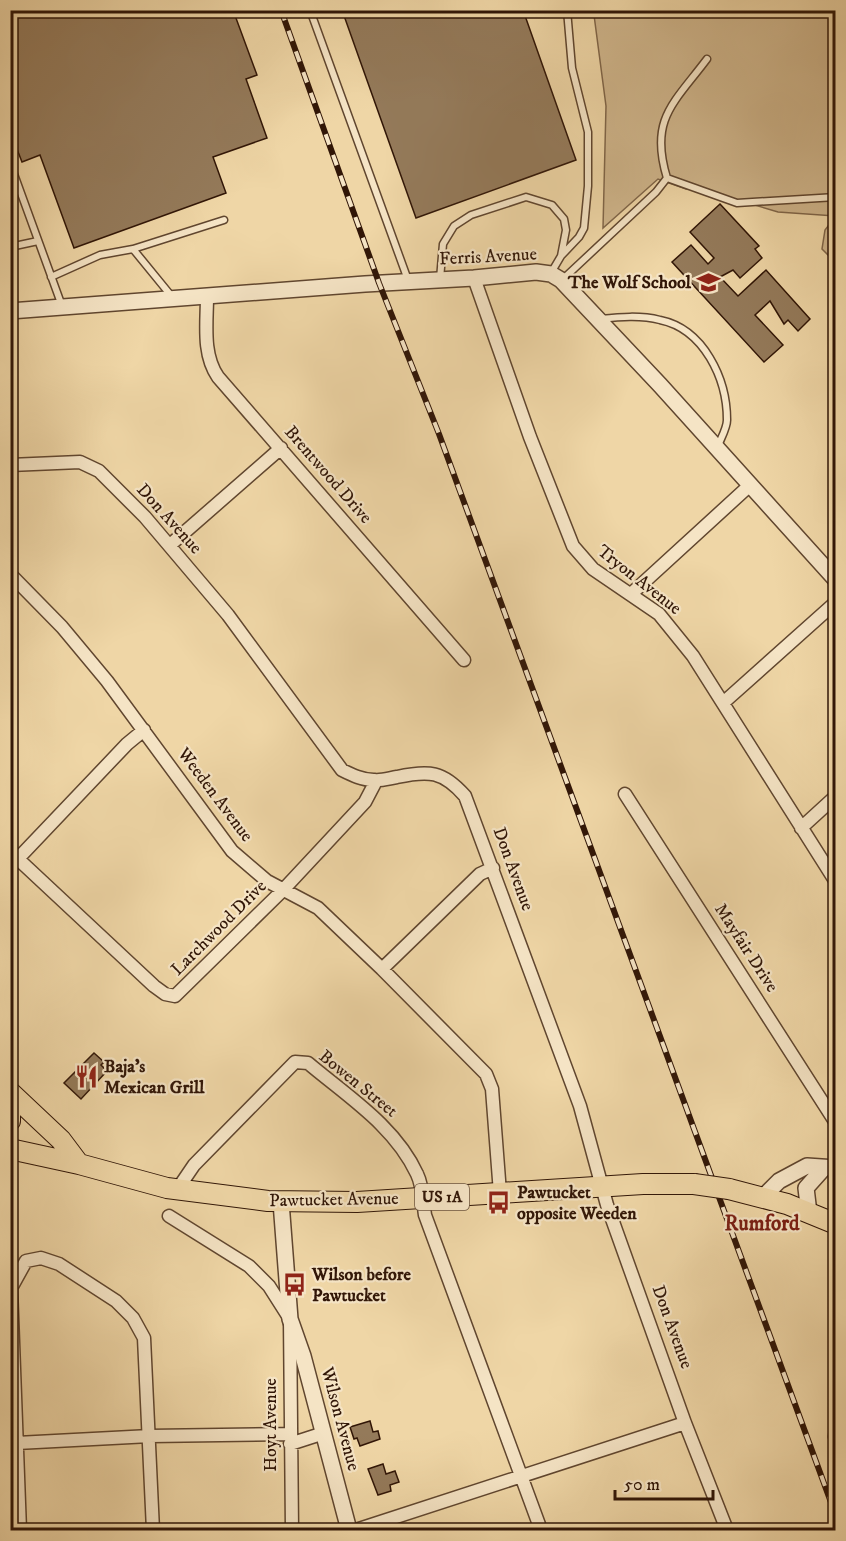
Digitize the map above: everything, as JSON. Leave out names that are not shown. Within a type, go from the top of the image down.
[{"type":"main road","points":[[10,1092],[61,1140],[79,1164]]},
{"type":"main road","points":[[10,1106],[10,1121]]},
{"type":"main road","name":"Pawtucket Avenue","points":[[10,1149],[79,1164],[177,1190],[281,1202],[333,1203],[604,1186],[694,1185],[729,1189],[763,1197],[836,1224]]},
{"type":"street","name":"Ferris Avenue","points":[[10,311],[536,272],[556,277]]},
{"type":"street","points":[[556,277],[598,319],[836,580]]},
{"type":"street","name":"Tryon Avenue","points":[[474,278],[530,437],[573,546],[593,569],[659,614],[673,629],[723,703],[836,882]]},
{"type":"street","name":"Brentwood Drive","points":[[207,296],[210,365],[464,660]]},
{"type":"street","points":[[170,545],[281,448]]},
{"type":"street","name":"Don Avenue","points":[[10,465],[80,462],[89,465],[146,517],[228,615],[342,770],[357,778],[376,781],[420,772],[440,775],[455,784],[465,796],[473,812],[580,1106],[604,1186],[607,1205],[685,1423],[727,1530]]},
{"type":"street","points":[[631,594],[749,486]]},
{"type":"street","name":"Weeden Avenue","points":[[10,574],[62,627],[144,730],[232,851],[267,881],[318,908],[486,1074],[492,1089],[500,1193]]},
{"type":"street","points":[[723,703],[836,602]]},
{"type":"street","points":[[14,863],[127,744],[144,730]]},
{"type":"street","name":"Larchwood Drive","points":[[14,863],[154,986],[165,993],[176,996],[283,890],[365,802],[376,781]]},
{"type":"street","name":"Mayfair Drive","points":[[625,794],[836,1123]]},
{"type":"street","points":[[801,828],[836,796]]},
{"type":"street","points":[[382,969],[480,874],[493,868]]},
{"type":"street","name":"Bowen Street","points":[[177,1190],[194,1165],[295,1062],[308,1063],[381,1123],[404,1150],[418,1176],[423,1198]]},
{"type":"street","points":[[763,1197],[793,1172],[807,1166],[830,1169]]},
{"type":"street","points":[[809,1213],[806,1188],[830,1169]]},
{"type":"street","points":[[423,1198],[425,1215],[541,1530]]},
{"type":"street","name":"Hoyt Avenue","points":[[281,1202],[290,1319],[292,1530]]},
{"type":"street","points":[[168,1216],[249,1266],[269,1286],[290,1319]]},
{"type":"street","points":[[20,1530],[11,1288],[26,1261],[41,1258],[59,1264],[116,1301],[134,1318],[144,1338],[153,1530]]},
{"type":"street","name":"Wilson Avenue","points":[[290,1319],[324,1433],[349,1530]]},
{"type":"street","points":[[356,1530],[685,1423]]},
{"type":"street","points":[[17,1443],[150,1436],[290,1439],[324,1433]]},
{"type":"lane","points":[[310,10],[408,281]]},
{"type":"lane","points":[[561,256],[579,237],[584,228],[589,175],[588,132],[572,68],[567,10]]},
{"type":"lane","points":[[556,277],[656,192],[667,178],[660,143],[664,117],[707,59]]},
{"type":"lane","points":[[10,163],[62,307]]},
{"type":"lane","points":[[667,178],[736,203],[836,197]]},
{"type":"lane","points":[[440,280],[443,244],[454,226],[471,215],[519,198],[543,201],[559,211],[566,230],[556,277]]},
{"type":"lane","points":[[51,277],[100,255],[133,249],[224,220]]},
{"type":"lane","points":[[10,247],[38,241]]},
{"type":"lane","points":[[133,249],[173,298]]},
{"type":"lane","points":[[598,319],[632,316],[662,320],[688,334],[708,352],[723,385],[727,422],[717,449]]},
{"type":"shaded area","points":[[605,10],[835,11],[835,216],[778,212],[698,188],[686,189],[658,179],[603,228],[606,106],[594,15]]},
{"type":"shaded area","points":[[835,217],[835,274],[831,258],[822,249],[825,230]]},
{"type":"shaded area","points":[[835,1392],[835,1458],[828,1437]]},
{"type":"building","points":[[10,10],[233,10],[257,75],[246,79],[267,138],[213,157],[226,193],[74,248],[40,155],[22,162],[10,131]]},
{"type":"building","points":[[342,10],[523,10],[576,160],[416,218]]},
{"type":"building","name":"The Wolf School","points":[[720,204],[759,246],[755,249],[762,258],[740,278],[733,270],[720,277],[738,296],[766,270],[810,319],[798,331],[788,320],[784,324],[770,301],[755,315],[783,345],[764,362],[672,262],[691,245],[708,264],[714,258],[690,232]]},
{"type":"building","name":"Baja's Mexican Grill","points":[[94,1053],[104,1062],[101,1065],[107,1071],[81,1099],[64,1083]]},
{"type":"building","points":[[370,1421],[373,1432],[378,1431],[380,1439],[360,1446],[357,1438],[354,1439],[350,1427]]},
{"type":"building","points":[[383,1464],[386,1474],[395,1471],[399,1482],[390,1485],[391,1491],[378,1495],[368,1469]]},
{"type":"railway","points":[[281,10],[379,283],[439,434],[836,1516]]},
{"type":"place","name":"The Wolf School","points":[[709,283]]},
{"type":"place","name":"Baja's Mexican Grill","points":[[86,1077]]},
{"type":"place","name":"Pawtucket opposite Weeden","points":[[499,1203]]},
{"type":"place","name":"Wilson before Pawtucket","points":[[294,1285]]},
{"type":"district","name":"Rumford","points":[[762,1224]]}]
